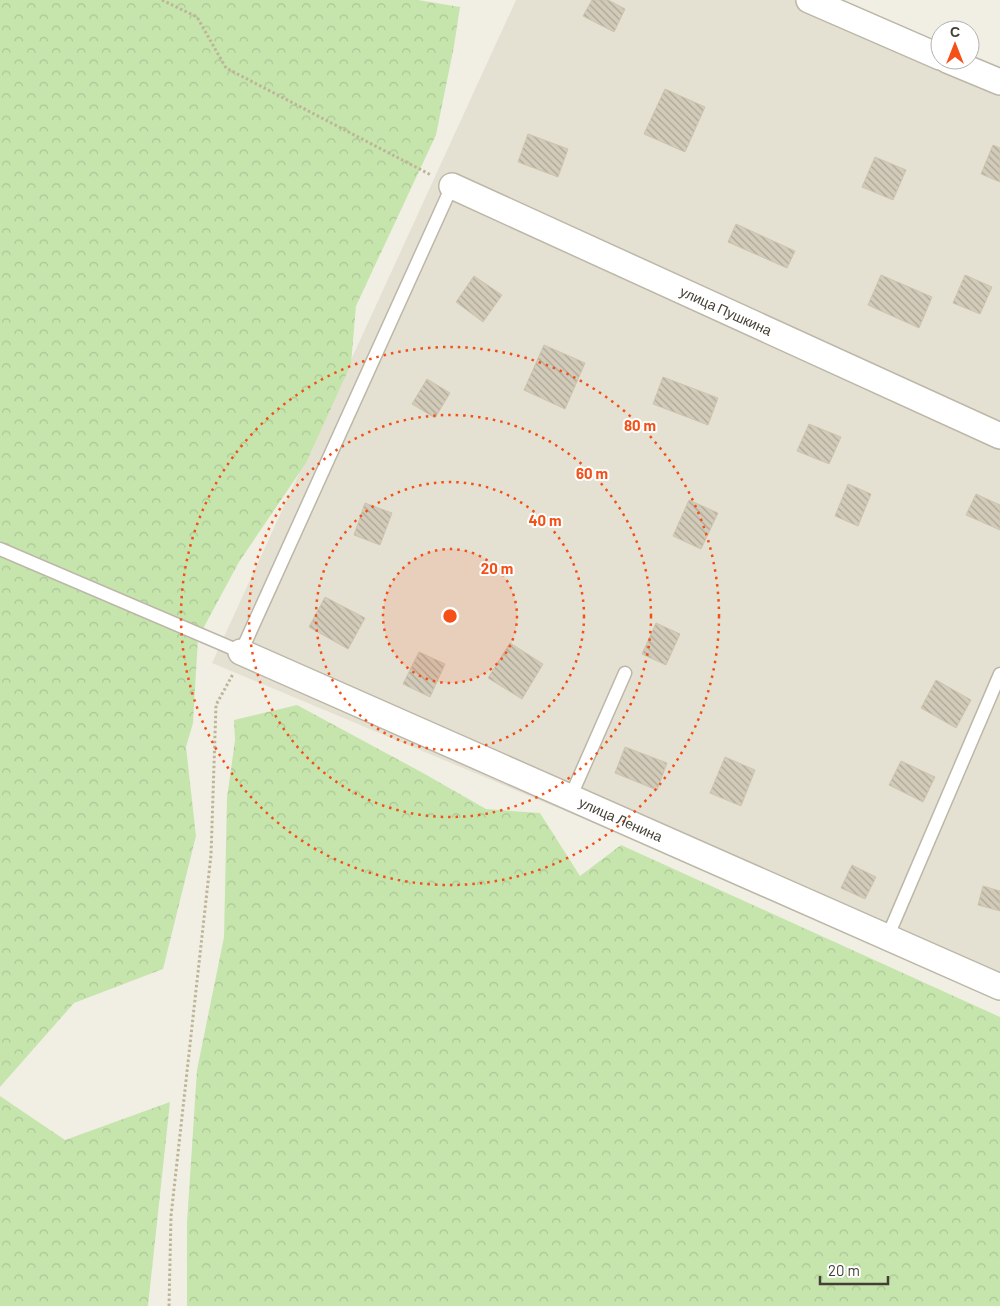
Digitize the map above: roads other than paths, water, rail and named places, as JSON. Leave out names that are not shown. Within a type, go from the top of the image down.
[{"type":"street","points":[[809,0],[930,53]]},
{"type":"street","points":[[971,70],[1000,82]]},
{"type":"street","name":"улица Пушкина","points":[[452,186],[1000,436]]},
{"type":"street","name":"улица Ленина","points":[[241,652],[1000,987]]},
{"type":"lane","points":[[0,549],[241,652],[452,186]]},
{"type":"lane","points":[[570,798],[625,673]]},
{"type":"lane","points":[[887,938],[1000,674]]}]
